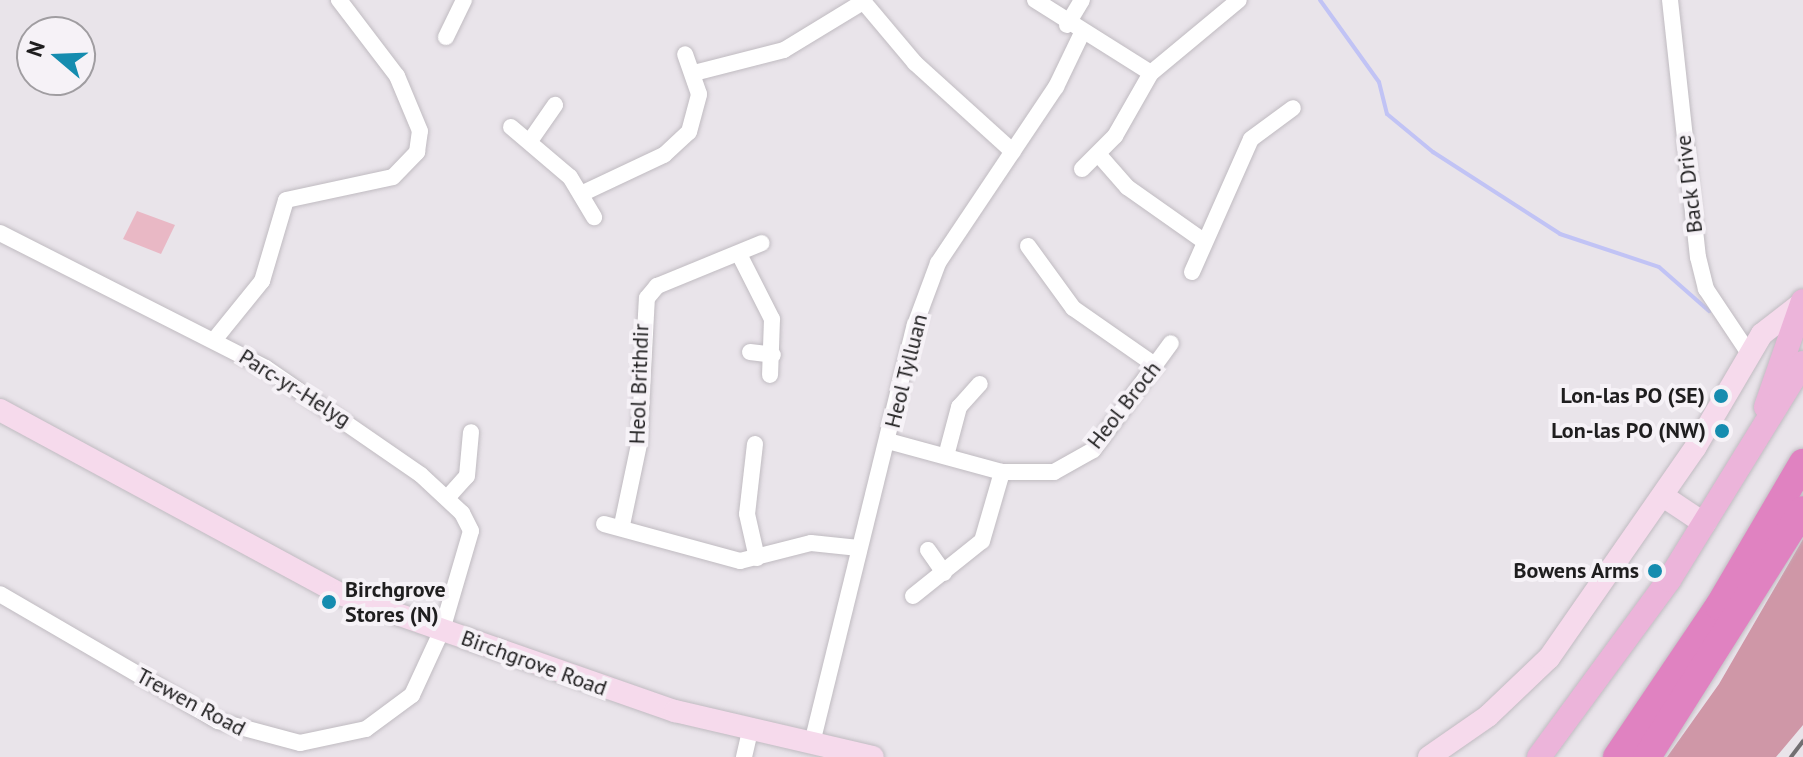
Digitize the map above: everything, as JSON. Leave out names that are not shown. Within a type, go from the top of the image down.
[{"type":"highway","points":[[1617,757],[1711,619],[1803,463]]},
{"type":"highway","points":[[1647,757],[1803,510]]},
{"type":"main road","points":[[1429,757],[1488,716],[1549,658],[1663,496],[1771,324],[1803,302]]},
{"type":"main road","points":[[1755,436],[1796,338],[1803,302]]},
{"type":"main road","points":[[1750,355],[1796,338]]},
{"type":"main road","points":[[1539,757],[1705,524],[1755,436],[1803,363]]},
{"type":"main road","name":"Birchgrove Road","points":[[0,410],[326,587],[442,630],[750,730],[873,757]]},
{"type":"main road","points":[[1663,496],[1705,524]]},
{"type":"street","points":[[215,339],[262,281],[286,200],[393,177],[417,152],[417,119],[397,76],[339,0]]},
{"type":"street","points":[[446,37],[464,0]]},
{"type":"street","points":[[1035,0],[1067,25],[1151,73]]},
{"type":"street","points":[[1067,25],[1082,0]]},
{"type":"street","points":[[1082,169],[1099,155],[1151,73],[1239,0]]},
{"type":"street","name":"Back Drive","points":[[1670,0],[1698,257],[1706,289],[1750,355]]},
{"type":"street","points":[[694,73],[784,50],[863,1],[915,63],[1013,152]]},
{"type":"street","name":"Heol Tylluan","points":[[826,749],[859,548],[938,263],[1013,152],[1082,33]]},
{"type":"street","points":[[581,194],[678,146],[697,114],[694,73],[685,54]]},
{"type":"street","points":[[530,141],[555,105]]},
{"type":"street","points":[[1192,272],[1202,240],[1251,139],[1293,108]]},
{"type":"street","points":[[511,127],[530,141],[581,194],[594,217]]},
{"type":"street","points":[[1099,155],[1127,187],[1202,240]]},
{"type":"street","name":"Parc-yr-Helyg","points":[[0,233],[215,339],[371,437],[448,497],[471,531],[442,630]]},
{"type":"street","name":"Heol Brithdir","points":[[622,525],[639,444],[647,298],[669,280],[762,243]]},
{"type":"street","points":[[1028,246],[1073,308],[1156,366]]},
{"type":"street","points":[[739,254],[772,319],[770,375]]},
{"type":"street","name":"Heol Broch","points":[[888,441],[1002,472],[1054,472],[1093,450],[1171,343]]},
{"type":"street","points":[[750,352],[773,355]]},
{"type":"street","points":[[946,456],[959,407],[980,384]]},
{"type":"street","points":[[448,497],[467,476],[471,432]]},
{"type":"street","points":[[755,444],[747,514],[757,558]]},
{"type":"street","points":[[913,596],[982,541],[1002,472]]},
{"type":"street","points":[[604,524],[622,525],[720,559],[757,558],[811,543],[859,548]]},
{"type":"street","points":[[928,550],[944,573]]},
{"type":"street","name":"Trewen Road","points":[[0,594],[218,721],[300,743],[366,729],[399,709],[426,672],[442,630]]},
{"type":"street","points":[[744,757],[750,730]]},
{"type":"shaded area","points":[[137,211],[175,225],[161,254],[123,239]]},
{"type":"shaded area","points":[[1803,539],[1803,725],[1776,757],[1667,757],[1719,684]]},
{"type":"waterway","points":[[1320,0],[1379,82],[1387,114],[1433,152],[1560,234],[1659,267],[1709,311]]},
{"type":"railway","points":[[1791,757],[1803,741]]},
{"type":"place","name":"Lon-las PO (SE)","points":[[1721,396]]},
{"type":"place","name":"Lon-las PO (NW)","points":[[1722,431]]},
{"type":"place","name":"Bowens Arms","points":[[1655,571]]},
{"type":"place","name":"Birchgrove Stores (N)","points":[[329,602]]}]
